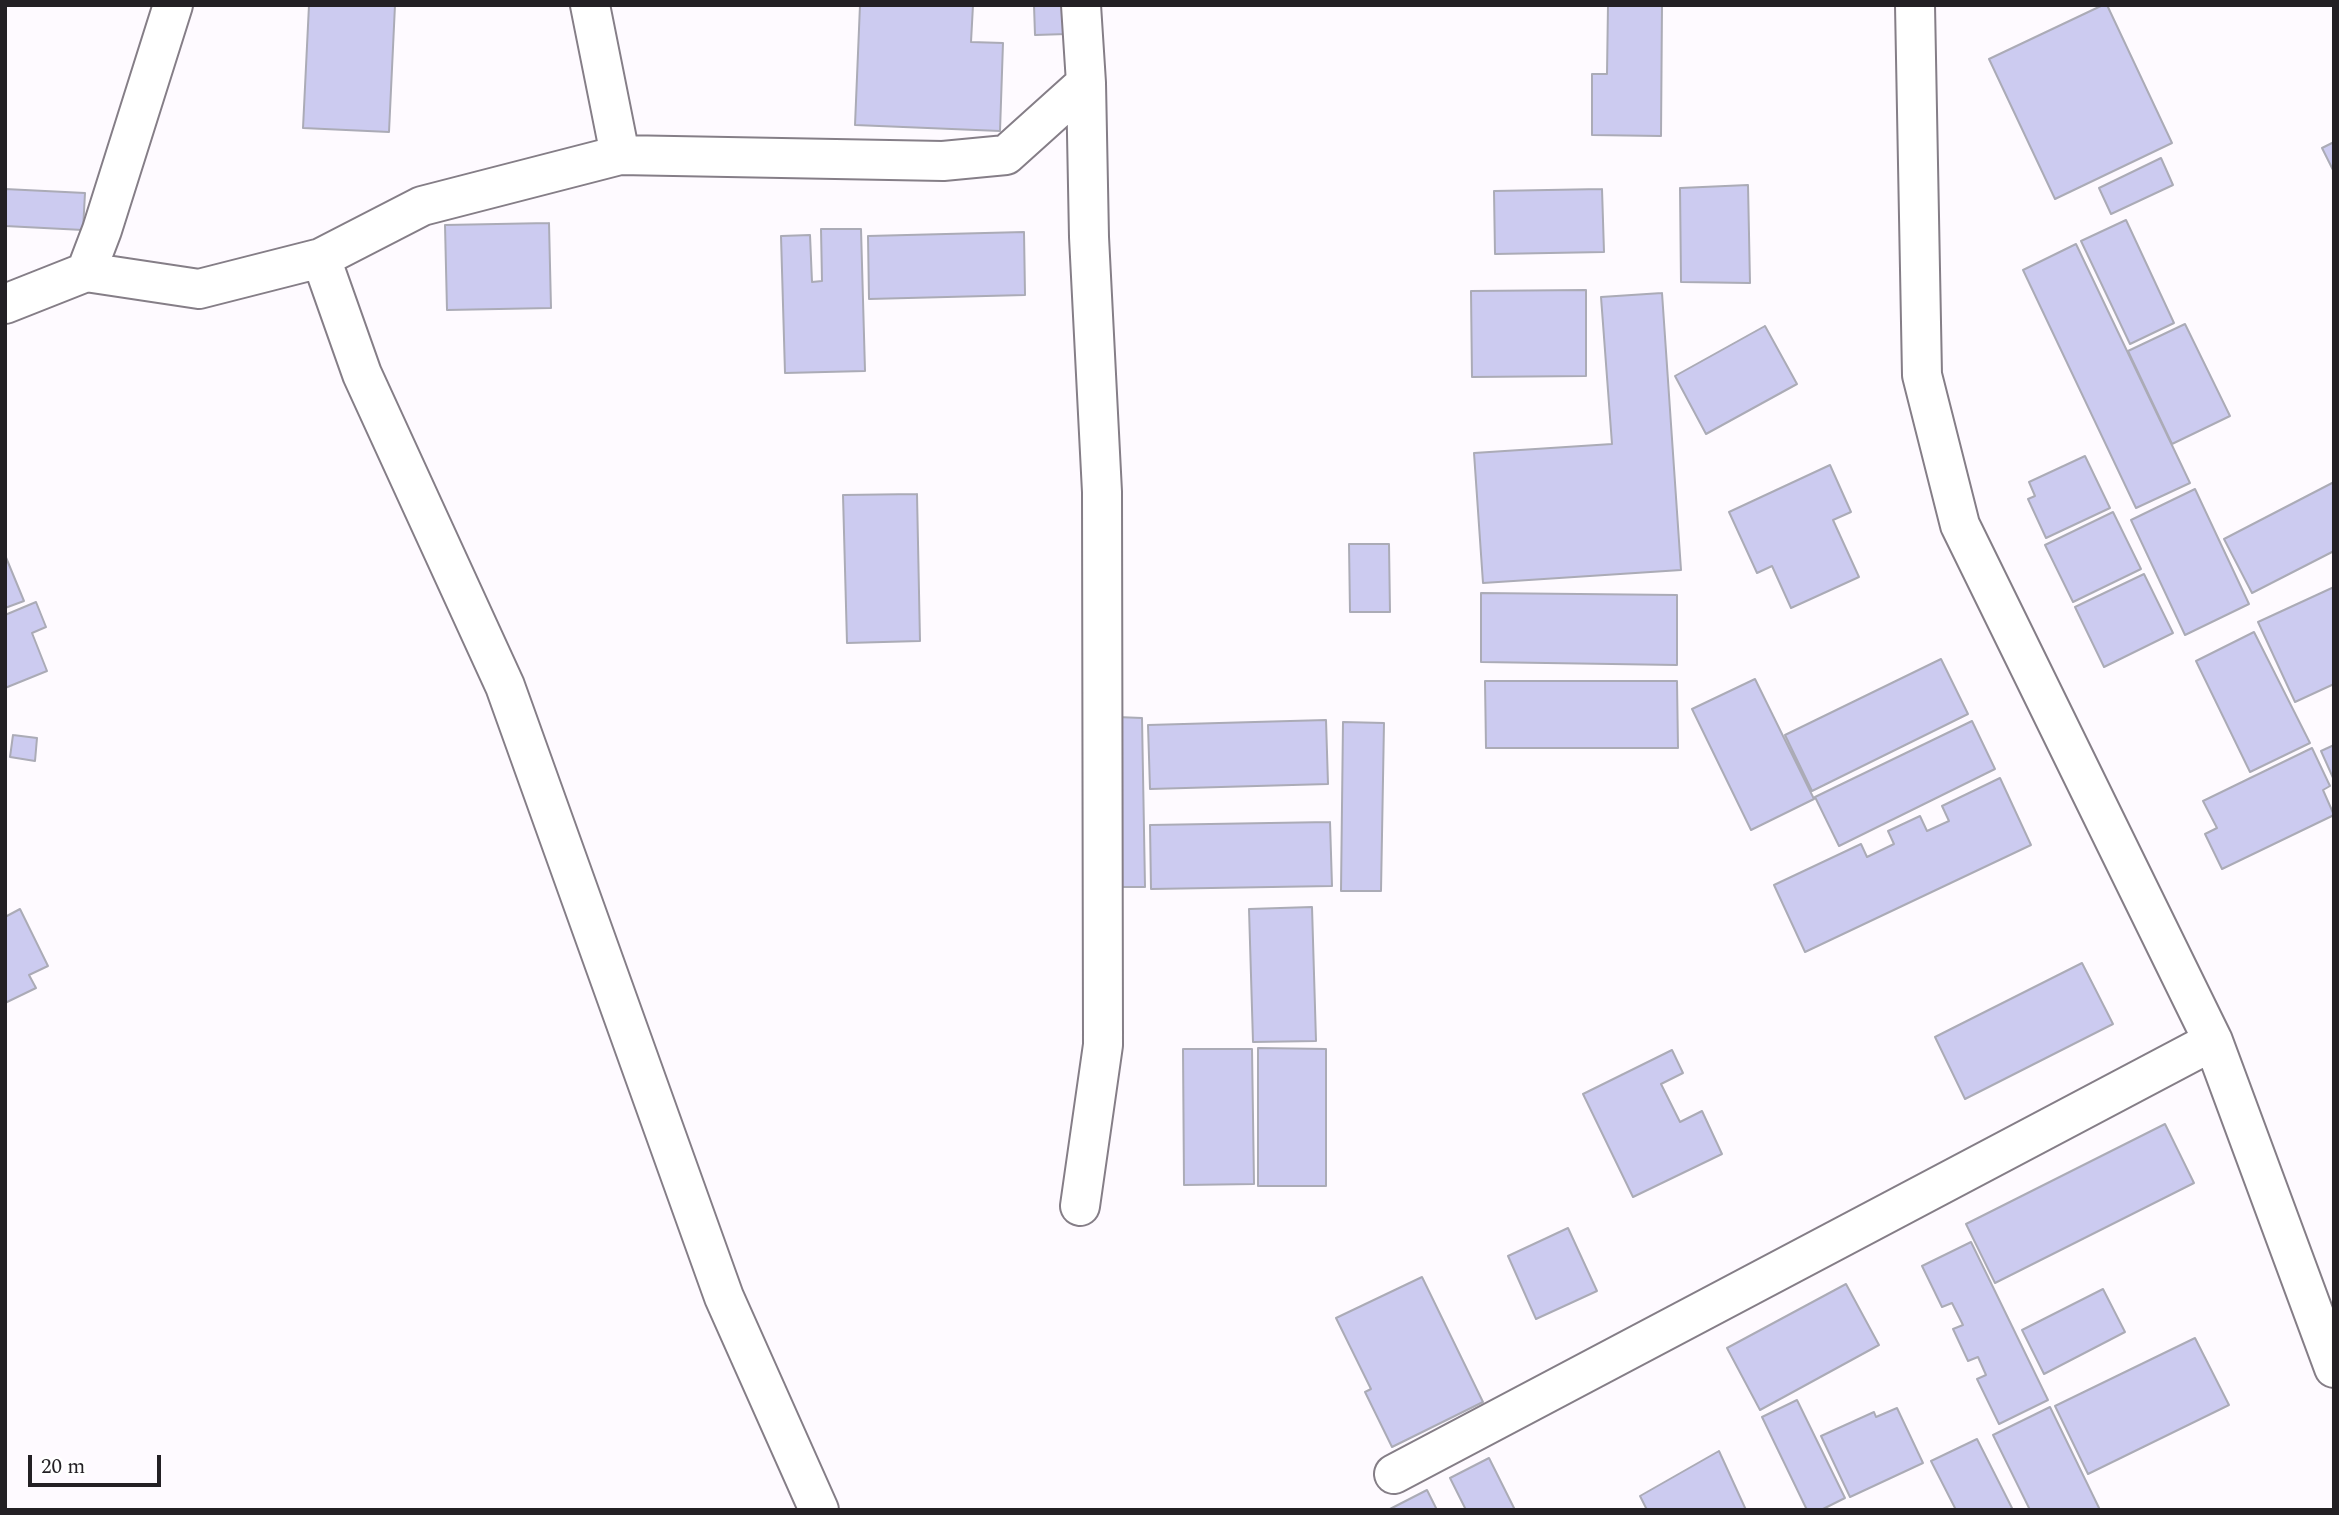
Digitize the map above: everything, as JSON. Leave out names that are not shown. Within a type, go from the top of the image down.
[{"type":"street","points":[[86,272],[102,230],[173,5]]},
{"type":"street","points":[[590,5],[620,155]]},
{"type":"street","points":[[1080,1206],[1103,1045],[1102,492],[1088,237],[1086,83],[1081,5]]},
{"type":"street","points":[[1915,5],[1922,375],[1960,525],[2213,1041],[2334,1368]]},
{"type":"street","points":[[5,304],[86,272],[199,289],[321,258],[422,206],[620,155],[943,161],[1006,155],[1086,83]]},
{"type":"street","points":[[321,258],[362,374],[505,686],[724,1297],[819,1510]]},
{"type":"street","points":[[1394,1474],[2213,1041]]},
{"type":"building","points":[[309,5],[395,5],[389,132],[303,128]]},
{"type":"building","points":[[860,5],[973,5],[971,42],[1003,43],[1000,131],[855,125]]},
{"type":"building","points":[[1034,5],[1067,5],[1067,34],[1035,35]]},
{"type":"building","points":[[1608,5],[1662,5],[1661,136],[1592,135],[1592,74],[1607,74]]},
{"type":"building","points":[[2107,5],[2172,143],[2055,199],[1989,59]]},
{"type":"building","points":[[2334,142],[2334,172],[2322,148]]},
{"type":"building","points":[[2161,158],[2173,185],[2111,214],[2099,188]]},
{"type":"building","points":[[1748,185],[1750,283],[1681,282],[1680,188]]},
{"type":"building","points":[[5,189],[85,193],[83,230],[5,226]]},
{"type":"building","points":[[1602,189],[1604,252],[1495,254],[1494,191]]},
{"type":"building","points":[[2126,220],[2174,323],[2130,344],[2081,241]]},
{"type":"building","points":[[549,223],[551,308],[447,310],[445,225]]},
{"type":"building","points":[[821,229],[861,229],[865,371],[785,373],[781,236],[810,235],[812,282],[822,281]]},
{"type":"building","points":[[1024,232],[1025,295],[869,299],[868,236]]},
{"type":"building","points":[[2076,244],[2190,483],[2136,508],[2023,270]]},
{"type":"building","points":[[1586,290],[1586,376],[1472,377],[1471,291]]},
{"type":"building","points":[[1662,293],[1681,570],[1483,583],[1474,453],[1612,444],[1601,297]]},
{"type":"building","points":[[2185,324],[2230,416],[2172,444],[2128,351]]},
{"type":"building","points":[[1765,326],[1797,384],[1706,434],[1675,376]]},
{"type":"building","points":[[2085,456],[2110,508],[2046,538],[2028,499],[2035,496],[2029,482]]},
{"type":"building","points":[[1830,465],[1851,512],[1833,520],[1859,577],[1791,608],[1772,566],[1757,573],[1729,512]]},
{"type":"building","points":[[2334,482],[2334,551],[2252,593],[2224,539]]},
{"type":"building","points":[[2195,489],[2249,604],[2185,635],[2131,520]]},
{"type":"building","points":[[917,494],[920,641],[847,643],[843,495]]},
{"type":"building","points":[[2113,512],[2141,569],[2073,602],[2045,545]]},
{"type":"building","points":[[1349,544],[1389,544],[1390,612],[1350,612]]},
{"type":"building","points":[[5,555],[24,601],[5,608]]},
{"type":"building","points":[[2144,574],[2173,633],[2104,667],[2075,607]]},
{"type":"building","points":[[2334,587],[2334,684],[2295,702],[2258,622]]},
{"type":"building","points":[[1481,593],[1677,595],[1677,665],[1481,662]]},
{"type":"building","points":[[36,602],[46,627],[32,633],[47,671],[5,688],[5,615]]},
{"type":"building","points":[[2254,632],[2310,743],[2250,772],[2196,661]]},
{"type":"building","points":[[1941,659],[1968,714],[1812,791],[1785,735]]},
{"type":"building","points":[[1755,679],[1814,799],[1751,830],[1692,709]]},
{"type":"building","points":[[1485,681],[1677,681],[1678,748],[1486,748]]},
{"type":"building","points":[[1117,717],[1142,718],[1145,887],[1119,887]]},
{"type":"building","points":[[1326,720],[1328,784],[1150,789],[1148,725]]},
{"type":"building","points":[[1972,721],[1995,769],[1839,846],[1815,797]]},
{"type":"building","points":[[1343,722],[1384,723],[1381,891],[1341,891]]},
{"type":"building","points":[[13,735],[37,738],[35,761],[10,757]]},
{"type":"building","points":[[2334,745],[2334,780],[2321,751]]},
{"type":"building","points":[[2312,748],[2330,786],[2323,790],[2334,815],[2222,869],[2205,834],[2217,828],[2203,801]]},
{"type":"building","points":[[2000,778],[2031,845],[1805,952],[1774,885],[1861,844],[1867,857],[1894,844],[1888,831],[1920,816],[1927,831],[1949,821],[1942,806]]},
{"type":"building","points":[[1330,822],[1332,886],[1151,889],[1150,825]]},
{"type":"building","points":[[1312,907],[1316,1041],[1253,1042],[1249,909]]},
{"type":"building","points":[[20,909],[48,966],[29,975],[36,988],[5,1003],[5,917]]},
{"type":"building","points":[[2082,963],[2113,1024],[1965,1099],[1935,1037]]},
{"type":"building","points":[[1258,1048],[1326,1049],[1326,1186],[1258,1186]]},
{"type":"building","points":[[1183,1049],[1252,1049],[1254,1184],[1184,1185]]},
{"type":"building","points":[[1672,1050],[1683,1073],[1661,1084],[1680,1122],[1702,1111],[1722,1154],[1633,1197],[1583,1094]]},
{"type":"building","points":[[2165,1124],[2194,1183],[1995,1283],[1966,1224]]},
{"type":"building","points":[[1568,1228],[1597,1291],[1536,1319],[1508,1256]]},
{"type":"building","points":[[1971,1242],[2048,1400],[1999,1424],[1977,1379],[1986,1375],[1978,1357],[1968,1361],[1953,1329],[1963,1325],[1952,1303],[1942,1307],[1922,1266]]},
{"type":"building","points":[[1422,1277],[1483,1402],[1392,1447],[1365,1392],[1371,1389],[1336,1318]]},
{"type":"building","points":[[1846,1284],[1879,1345],[1760,1410],[1727,1348]]},
{"type":"building","points":[[2103,1289],[2125,1332],[2044,1374],[2022,1330]]},
{"type":"building","points":[[2195,1338],[2229,1405],[2088,1474],[2055,1406]]},
{"type":"building","points":[[1797,1400],[1845,1498],[1821,1510],[1807,1510],[1762,1417]]},
{"type":"building","points":[[2050,1407],[2100,1510],[2030,1510],[1993,1435]]},
{"type":"building","points":[[1897,1408],[1923,1463],[1850,1497],[1821,1436],[1874,1412],[1876,1417]]},
{"type":"building","points":[[1977,1439],[2013,1510],[1956,1510],[1931,1461]]},
{"type":"building","points":[[1719,1451],[1746,1510],[1647,1510],[1640,1496]]},
{"type":"building","points":[[1489,1458],[1515,1510],[1466,1510],[1450,1478]]},
{"type":"building","points":[[1427,1490],[1437,1510],[1388,1510]]}]
